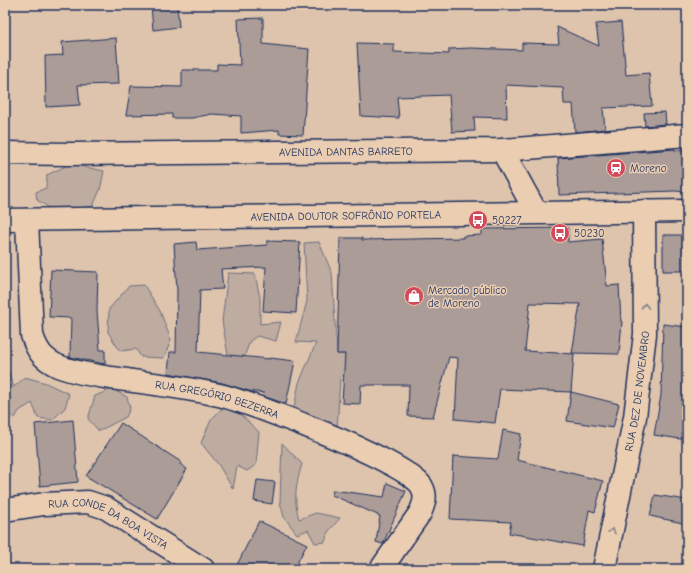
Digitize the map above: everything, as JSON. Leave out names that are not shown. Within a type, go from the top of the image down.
[{"type":"street","name":"AVENIDA DANTAS BARRETO","points":[[5,153],[68,154],[502,150],[687,135]]},
{"type":"street","points":[[502,150],[536,212]]},
{"type":"street","name":"AVENIDA DOUTOR SOFRÔNIO PORTELA","points":[[5,220],[687,211]]},
{"type":"street","name":"RUA DEZ DE NOVEMBRO","points":[[604,569],[635,417],[645,334],[644,212]]},
{"type":"street","name":"RUA GREGÓRIO BEZERRA","points":[[27,220],[32,336],[38,351],[46,360],[73,371],[219,395],[268,410],[304,423],[416,479],[422,486],[424,503],[420,513],[381,569]]},
{"type":"street","name":"RUA CONDE DA BOA VISTA","points":[[5,510],[44,504],[88,502],[106,508],[204,569]]},
{"type":"shaded area","points":[[70,164],[104,171],[100,190],[93,206],[56,212],[37,200],[36,192],[46,188],[47,175]]},
{"type":"shaded area","points":[[319,242],[332,273],[337,354],[346,354],[346,370],[340,378],[337,431],[294,408],[299,383],[316,343],[296,342],[307,301],[304,243]]},
{"type":"shaded area","points":[[228,273],[255,274],[260,298],[260,324],[281,322],[276,341],[257,336],[250,341],[244,357],[228,355],[222,321]]},
{"type":"shaded area","points":[[144,285],[160,311],[171,340],[164,358],[141,357],[136,349],[120,351],[108,332],[109,309],[129,286]]},
{"type":"shaded area","points":[[7,368],[14,387],[25,377],[46,383],[69,394],[65,408],[52,420],[38,418],[32,403],[19,411],[15,418],[5,413],[5,372]]},
{"type":"shaded area","points":[[112,389],[127,397],[130,408],[126,417],[99,431],[88,419],[95,396]]},
{"type":"shaded area","points":[[223,407],[240,414],[259,432],[256,465],[247,471],[237,466],[233,489],[218,464],[201,443],[211,420]]},
{"type":"shaded area","points":[[282,443],[302,464],[296,492],[296,505],[299,519],[316,513],[340,518],[328,532],[325,542],[315,543],[308,530],[297,534],[284,517],[280,502]]},
{"type":"building","points":[[151,5],[177,5],[179,27],[153,30]]},
{"type":"building","points":[[263,18],[263,44],[309,49],[303,135],[279,134],[279,130],[241,133],[241,116],[212,114],[192,118],[172,118],[172,114],[126,115],[131,86],[182,87],[182,70],[217,70],[217,64],[240,65],[238,19]]},
{"type":"building","points":[[621,22],[626,75],[649,73],[652,106],[603,108],[605,129],[575,132],[573,104],[564,104],[563,88],[506,85],[507,118],[474,117],[475,131],[452,132],[449,95],[397,97],[399,118],[361,116],[357,43],[394,44],[394,52],[449,54],[449,49],[471,48],[522,50],[522,43],[559,44],[557,27],[599,46],[596,24]]},
{"type":"building","points":[[116,38],[119,84],[78,85],[80,105],[46,107],[45,56],[63,55],[62,42]]},
{"type":"building","points":[[665,112],[666,124],[645,126],[644,113]]},
{"type":"building","name":"Moreno","points":[[675,149],[675,151],[687,150],[687,192],[675,191],[559,195],[558,158]]},
{"type":"building","points":[[568,228],[568,242],[602,239],[607,286],[619,285],[622,322],[619,354],[572,353],[580,304],[530,303],[525,351],[574,354],[571,392],[500,389],[495,423],[455,419],[458,358],[449,357],[433,417],[408,416],[409,385],[361,385],[360,404],[342,403],[345,354],[337,354],[340,238],[362,238],[362,240],[463,238],[463,236],[482,235],[482,229]]},
{"type":"building","points":[[663,235],[687,235],[687,271],[663,271]]},
{"type":"building","points":[[267,241],[300,242],[296,313],[263,311],[266,267],[221,269],[223,289],[200,290],[198,352],[295,361],[286,404],[263,396],[264,393],[249,391],[222,383],[168,373],[170,352],[176,352],[177,291],[174,244],[196,242],[197,250],[267,245]]},
{"type":"building","points":[[51,270],[98,272],[97,311],[100,350],[105,350],[105,364],[70,357],[71,318],[49,317]]},
{"type":"building","points":[[663,324],[687,327],[687,440],[654,435],[661,395]]},
{"type":"building","points":[[571,392],[619,404],[613,428],[567,421]]},
{"type":"building","points":[[73,420],[78,482],[40,486],[35,424]]},
{"type":"building","points":[[121,423],[181,462],[180,464],[187,469],[157,519],[86,476]]},
{"type":"building","points":[[503,430],[521,434],[517,460],[603,481],[595,512],[589,510],[583,546],[509,533],[511,522],[450,519],[453,456],[498,459]]},
{"type":"building","points":[[257,480],[275,482],[272,504],[254,501]]},
{"type":"building","points":[[387,483],[406,491],[383,544],[376,542],[380,516],[332,495],[333,490],[384,497]]},
{"type":"building","points":[[655,495],[687,500],[687,524],[650,516]]},
{"type":"building","points":[[259,521],[307,544],[294,569],[235,569]]},
{"type":"place","name":"Moreno","points":[[616,168]]},
{"type":"place","name":"50227","points":[[478,220]]},
{"type":"place","name":"50230","points":[[560,233]]},
{"type":"place","name":"Mercado público de Moreno","points":[[414,296]]}]
